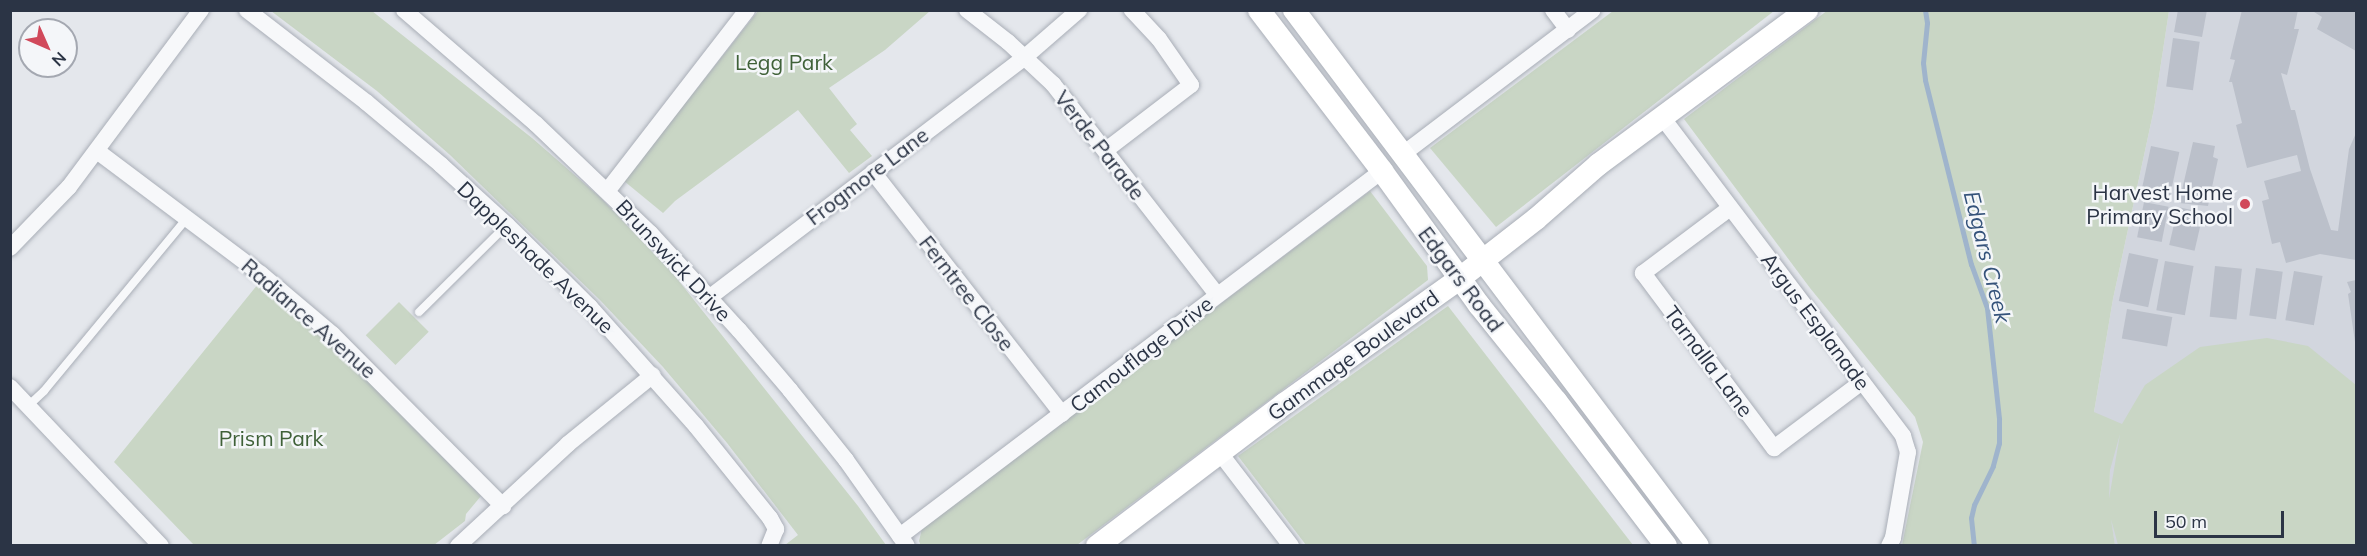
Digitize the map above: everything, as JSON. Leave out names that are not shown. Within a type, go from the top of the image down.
[{"type":"main road","name":"Edgars Road","points":[[1259,10],[1382,171],[1459,279],[1666,546]]},
{"type":"main road","name":"Edgars Road","points":[[1293,10],[1698,546]]},
{"type":"main road","name":"Gammage Boulevard","points":[[1097,546],[1483,261],[1599,164],[1807,10]]},
{"type":"street","points":[[10,248],[69,187],[201,10]]},
{"type":"street","name":"Dappleshade Avenue","points":[[247,10],[366,102],[507,225],[590,307],[652,375],[770,518],[776,530],[769,546]]},
{"type":"street","name":"Brunswick Drive","points":[[404,10],[483,77],[608,190],[710,297],[816,423],[904,541]]},
{"type":"street","points":[[608,190],[747,10]]},
{"type":"street","name":"Verde Parade","points":[[967,10],[1026,57],[1053,84],[1217,295]]},
{"type":"street","name":"Frogmore Lane","points":[[710,297],[1026,57],[1079,10]]},
{"type":"street","points":[[1106,150],[1191,85],[1159,39],[1132,10]]},
{"type":"street","points":[[1553,10],[1568,30]]},
{"type":"street","points":[[1403,154],[1593,10]]},
{"type":"street","name":"Argus Esplanade","points":[[1662,117],[1862,382],[1907,446],[1893,538],[1889,546]]},
{"type":"street","name":"Radiance Avenue","points":[[97,151],[261,274],[332,334],[503,506]]},
{"type":"street","name":"Camouflage Drive","points":[[904,541],[1062,414],[1382,171]]},
{"type":"street","name":"Ferntree Close","points":[[873,172],[1062,414]]},
{"type":"street","name":"Tarnalla Lane","points":[[1730,208],[1643,273],[1774,448],[1862,382]]},
{"type":"street","points":[[458,546],[568,444],[652,375]]},
{"type":"street","points":[[10,387],[161,546]]},
{"type":"street","points":[[1220,453],[1291,546]]},
{"type":"lane","points":[[28,406],[44,392],[186,218]]},
{"type":"lane","points":[[419,312],[507,225]]},
{"type":"shaded area","name":"Harvest Home Primary School","points":[[2169,11],[2356,11],[2356,545],[2115,545],[2108,505],[2110,470],[2094,412],[2113,299],[2154,109]]},
{"type":"green space","points":[[1828,10],[2169,11],[2154,109],[2113,299],[2094,412],[2122,424],[2145,385],[2200,347],[2267,338],[2308,346],[2356,385],[2356,545],[2118,545],[2111,519],[2115,545],[1902,545],[1923,442],[1915,417],[1810,288],[1684,119]],"holes":[[[2120,434],[2109,499],[2110,470]]]},
{"type":"green space","points":[[271,11],[372,11],[532,138],[601,198],[674,275],[858,506],[886,545],[785,545],[798,535],[727,443],[663,367],[600,300],[450,155],[377,91]]},
{"type":"green space","name":"Legg Park","points":[[758,11],[930,11],[885,50],[829,88],[857,124],[850,130],[872,156],[849,173],[798,110],[675,201],[663,213],[624,181]]},
{"type":"green space","points":[[1613,11],[1774,11],[1496,227],[1430,148]]},
{"type":"green space","points":[[1370,191],[1427,266],[1428,280],[1077,545],[921,546],[919,541],[922,529]]},
{"type":"green space","name":"Prism Park","points":[[258,284],[325,340],[481,496],[466,514],[465,521],[434,545],[194,545],[114,462]]},
{"type":"green space","points":[[399,302],[429,332],[395,365],[366,335]]},
{"type":"green space","points":[[1448,306],[1633,545],[1306,545],[1238,456]]},
{"type":"building","points":[[2178,10],[2207,10],[2202,37],[2174,32]]},
{"type":"building","points":[[2242,10],[2298,10],[2294,29],[2299,29],[2287,75],[2281,73],[2291,110],[2295,110],[2310,169],[2331,230],[2338,231],[2349,149],[2356,133],[2356,260],[2320,254],[2286,263],[2280,242],[2272,244],[2262,201],[2269,199],[2264,181],[2301,171],[2297,155],[2247,168],[2236,125],[2242,123],[2232,82],[2229,82],[2235,60],[2230,59]]},
{"type":"building","points":[[2311,10],[2356,10],[2356,51],[2317,29],[2322,17]]},
{"type":"building","points":[[2173,38],[2200,42],[2193,90],[2166,87]]},
{"type":"building","points":[[2193,142],[2215,146],[2213,157],[2218,159],[2208,206],[2179,203]]},
{"type":"building","points":[[2151,146],[2179,152],[2169,199],[2141,193]]},
{"type":"building","points":[[2144,202],[2169,207],[2162,242],[2137,237]]},
{"type":"building","points":[[2178,207],[2203,213],[2195,251],[2169,245]]},
{"type":"building","points":[[2129,253],[2158,259],[2148,307],[2119,301]]},
{"type":"building","points":[[2165,261],[2194,266],[2185,315],[2156,310]]},
{"type":"building","points":[[2215,266],[2242,269],[2237,320],[2210,317]]},
{"type":"building","points":[[2256,268],[2283,272],[2276,319],[2249,316]]},
{"type":"building","points":[[2294,271],[2323,276],[2314,325],[2285,320]]},
{"type":"building","points":[[2356,280],[2355,342],[2348,294],[2351,292],[2347,282]]},
{"type":"building","points":[[2127,309],[2172,317],[2167,347],[2122,339]]},
{"type":"waterway","name":"Edgars Creek","points":[[1925,10],[1927,23],[1923,63],[1925,80],[1971,264],[1987,308],[1999,419],[1999,443],[1993,466],[1974,505],[1971,518],[1974,546]]},
{"type":"place","name":"Harvest Home Primary School","points":[[2245,204]]}]
